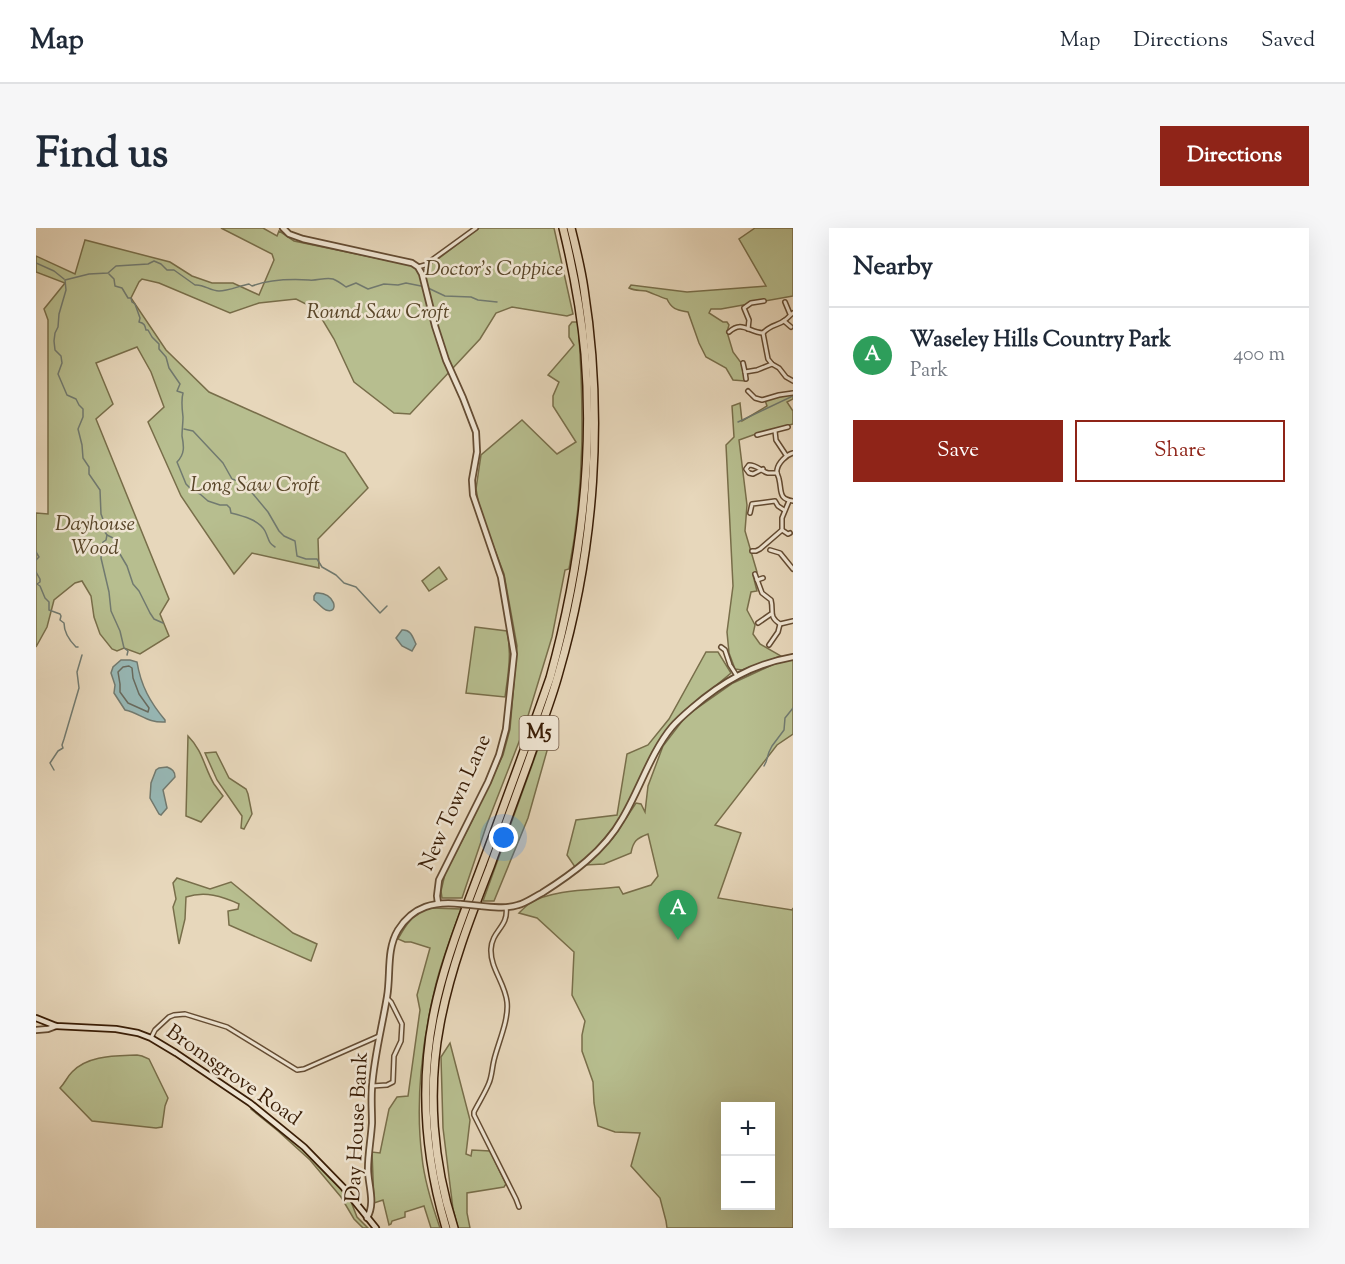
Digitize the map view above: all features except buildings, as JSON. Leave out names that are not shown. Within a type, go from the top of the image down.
[{"type":"highway","name":"M5","points":[[446,1228],[434,1179],[426,1114],[428,1061],[435,1010],[453,947],[550,678],[577,560],[586,472],[585,354],[571,260],[563,228]]},
{"type":"highway","name":"M5","points":[[454,1228],[441,1178],[434,1113],[433,1080],[440,1024],[448,986],[462,941],[559,672],[577,601],[588,536],[594,434],[593,359],[584,288],[571,228]]},
{"type":"street","points":[[283,228],[295,237],[412,263],[418,267],[425,265],[476,228]]},
{"type":"street","name":"New Town Lane","points":[[418,267],[422,274],[446,360],[464,398],[476,432],[477,452],[472,480],[473,495],[501,577],[514,654],[506,729],[500,755],[439,880],[438,903]]},
{"type":"street","points":[[748,329],[749,320],[744,308],[751,303],[764,301]]},
{"type":"street","points":[[729,332],[734,325],[763,333],[792,314],[785,302]]},
{"type":"street","points":[[784,321],[791,327]]},
{"type":"street","points":[[763,333],[768,359],[793,381]]},
{"type":"street","points":[[743,363],[746,379]]},
{"type":"street","points":[[745,372],[772,364]]},
{"type":"street","points":[[748,391],[762,402],[779,395],[793,393]]},
{"type":"street","points":[[757,435],[788,427]]},
{"type":"street","points":[[775,430],[776,440],[786,455]]},
{"type":"street","points":[[752,551],[760,549],[782,530],[784,510],[791,501],[781,494],[777,470],[786,455],[793,453]]},
{"type":"street","points":[[763,469],[753,474],[746,469],[749,465],[753,465],[763,469],[767,472],[777,473]]},
{"type":"street","points":[[750,513],[752,504],[772,501],[784,510]]},
{"type":"street","points":[[782,530],[790,533]]},
{"type":"street","points":[[770,550],[780,553],[793,569]]},
{"type":"street","points":[[755,574],[762,593],[772,602],[771,614],[775,621],[780,624],[792,622],[793,628]]},
{"type":"street","points":[[757,580],[763,578]]},
{"type":"street","points":[[758,623],[771,614]]},
{"type":"street","points":[[769,645],[778,632],[780,624]]},
{"type":"street","points":[[721,647],[725,650],[737,676]]},
{"type":"street","points":[[438,903],[517,906],[578,869],[621,822],[652,760],[673,726],[721,684],[770,662],[793,657]]},
{"type":"street","name":"Day House Bank","points":[[367,1218],[370,1214],[371,1203],[368,1172],[372,1086],[387,997],[389,958],[399,929],[412,914],[421,908],[438,903]]},
{"type":"street","points":[[506,907],[506,920],[493,939],[491,953],[492,962],[505,994],[507,1012],[491,1077],[474,1115],[519,1207]]},
{"type":"street","points":[[372,1086],[387,1085],[393,1082],[394,1056],[401,1041],[401,1022],[387,997]]},
{"type":"street","points":[[151,1038],[155,1030],[169,1017],[185,1014],[227,1028],[297,1070],[379,1036]]},
{"type":"street","name":"Bromsgrove Road","points":[[36,1018],[56,1026],[116,1029],[138,1033],[176,1053],[280,1126],[343,1187],[376,1228]]},
{"type":"street","points":[[36,1030],[56,1026]]},
{"type":"green space","points":[[221,228],[263,228],[277,236],[279,231],[294,241],[416,265],[422,273],[479,228],[554,228],[573,314],[567,316],[512,307],[496,313],[480,339],[410,414],[394,413],[354,382],[334,339],[316,309],[296,299],[259,303],[230,313],[159,283],[142,279],[131,298],[166,350],[209,392],[345,453],[368,488],[318,539],[319,568],[252,553],[234,574],[181,496],[148,422],[164,407],[151,372],[137,347],[96,363],[113,404],[96,419],[169,599],[160,614],[169,636],[140,654],[124,648],[117,651],[112,649],[100,634],[94,617],[91,596],[82,581],[75,583],[54,600],[47,627],[36,647],[36,513],[48,514],[48,320],[44,309],[65,283],[36,272],[36,256],[75,274],[85,240],[170,262],[192,276],[212,283],[233,283],[259,295],[274,260],[272,254]]},
{"type":"green space","points":[[755,228],[793,228],[793,296],[711,309],[709,313],[729,325],[727,332],[733,352],[742,364],[745,381],[733,380],[726,368],[706,357],[688,312],[673,307],[667,299],[646,291],[629,288],[631,285],[687,292],[766,286],[739,239]]},
{"type":"green space","points":[[572,322],[578,322],[582,446],[578,507],[569,569],[565,570],[552,637],[524,729],[487,824],[462,898],[442,898],[441,891],[445,874],[503,755],[510,729],[517,646],[504,574],[480,511],[476,489],[481,455],[522,420],[557,454],[576,442],[553,406],[553,396],[559,382],[548,375],[574,345],[569,337],[569,326]]},
{"type":"green space","points":[[793,394],[793,399],[787,402],[793,411],[793,424],[739,440],[747,505],[745,531],[757,572],[753,575],[757,591],[751,592],[747,610],[755,625],[753,634],[760,644],[781,656],[742,670],[735,669],[729,653],[727,632],[733,586],[726,445],[734,437],[732,406],[740,403],[742,421],[767,406],[765,400]]},
{"type":"green space","points":[[439,567],[447,579],[429,591],[422,581]]},
{"type":"green space","points":[[475,627],[507,631],[509,656],[505,697],[466,693]]},
{"type":"green space","points":[[706,652],[718,652],[731,673],[677,718],[666,732],[622,818],[588,857],[575,867],[567,855],[576,820],[617,815],[627,754],[648,745],[669,719]]},
{"type":"green space","points":[[793,660],[793,734],[777,745],[715,825],[741,833],[718,898],[792,910],[793,908],[793,1228],[667,1228],[660,1198],[631,1166],[640,1133],[615,1132],[598,1126],[593,1082],[582,1051],[585,1021],[572,995],[574,952],[537,918],[519,913],[530,903],[550,895],[619,887],[623,894],[651,885],[658,876],[648,834],[636,840],[631,853],[604,864],[586,865],[613,838],[636,803],[641,804],[645,812],[648,786],[663,746],[686,716],[733,683],[774,664]]},
{"type":"green space","points":[[548,730],[552,733],[528,818],[494,901],[483,901],[544,732]]},
{"type":"green space","points":[[188,736],[197,747],[214,784],[223,796],[201,822],[186,816]]},
{"type":"green space","points":[[216,752],[229,778],[246,789],[248,794],[252,814],[244,829],[241,828],[242,816],[217,780],[205,753]]},
{"type":"green space","points":[[177,878],[210,889],[231,882],[293,933],[317,944],[311,961],[229,925],[228,911],[238,909],[239,904],[213,895],[200,894],[186,897],[185,919],[179,944],[173,907],[176,899],[173,883]]},
{"type":"green space","points":[[431,908],[461,909],[437,978],[426,1029],[421,1072],[419,1115],[422,1157],[429,1193],[440,1228],[431,1228],[424,1206],[405,1212],[405,1217],[392,1221],[389,1225],[383,1200],[374,1203],[372,1152],[380,1153],[389,1109],[397,1097],[408,1096],[420,1010],[417,995],[430,948],[398,939],[411,919]]},
{"type":"green space","points":[[450,1043],[470,1120],[466,1154],[471,1156],[472,1150],[490,1151],[506,1184],[504,1187],[467,1193],[470,1228],[458,1228],[453,1209],[443,1128],[441,1057]]},
{"type":"green space","points":[[137,1055],[149,1059],[168,1098],[162,1127],[92,1121],[60,1088],[78,1066],[86,1062],[94,1059]]},
{"type":"green space","points":[[252,1107],[302,1148],[330,1177],[350,1199],[357,1217],[368,1228],[363,1228],[354,1219],[341,1197],[310,1160],[251,1109]]},
{"type":"water","points":[[316,593],[328,596],[333,603],[333,609],[326,610],[314,600]]},
{"type":"water","points":[[402,630],[410,632],[414,639],[416,644],[412,651],[402,646],[396,638]]},
{"type":"water","points":[[121,660],[137,662],[147,693],[165,722],[153,721],[125,710],[114,693],[115,685],[111,673],[113,667]]},
{"type":"water","points":[[167,767],[173,770],[175,777],[163,790],[167,808],[161,815],[150,798],[151,783],[156,770]]},
{"type":"waterway","points":[[163,623],[154,619],[150,613],[133,584],[113,538],[103,529],[100,490],[89,474],[89,467],[83,458],[78,429],[83,417],[83,409],[76,399],[67,395],[58,374],[62,363],[61,356],[55,350],[54,341],[66,290],[65,280],[89,274],[108,273],[116,266],[148,264],[154,261],[167,270],[174,270],[195,285],[216,291],[273,281],[327,278],[346,287],[356,283],[368,289],[384,284],[406,283],[421,286]]},
{"type":"waterway","points":[[36,263],[54,271],[64,279]]},
{"type":"waterway","points":[[109,274],[114,279],[115,286],[122,288],[135,304],[140,318],[139,322],[144,324],[146,330],[159,344],[159,349],[166,357],[169,368],[180,384],[177,391],[183,393],[183,453],[177,462],[186,484],[208,501],[227,505],[231,513],[259,524],[275,547]]},
{"type":"waterway","points":[[428,288],[445,296],[471,297],[497,302]]},
{"type":"waterway","points":[[738,422],[793,396]]},
{"type":"waterway","points":[[184,429],[193,431],[223,463],[232,479],[244,483],[268,512],[279,531],[295,541],[297,556],[317,559],[322,567],[344,583],[356,587],[380,613],[387,606]]},
{"type":"waterway","points":[[107,535],[103,542],[101,558],[111,611],[120,631],[124,648],[128,651],[127,655]]},
{"type":"waterway","points":[[36,552],[39,557],[36,560]]},
{"type":"waterway","points":[[36,572],[40,579],[37,584],[49,602],[49,610],[60,614],[60,620],[64,623],[68,636],[78,647]]},
{"type":"waterway","points":[[54,770],[50,763],[58,751],[63,748],[79,688],[77,672],[82,655]]},
{"type":"waterway","points":[[764,766],[772,746],[784,730],[785,718],[793,708]]},
{"type":"place","name":"Waseley Hills Country Park","points":[[678,940]]},
{"type":"park label","name":"Doctor's Coppice","points":[[494,270]]},
{"type":"park label","name":"Round Saw Croft","points":[[378,313]]},
{"type":"park label","name":"Long Saw Croft","points":[[255,486]]},
{"type":"park label","name":"Dayhouse Wood","points":[[95,537]]}]
